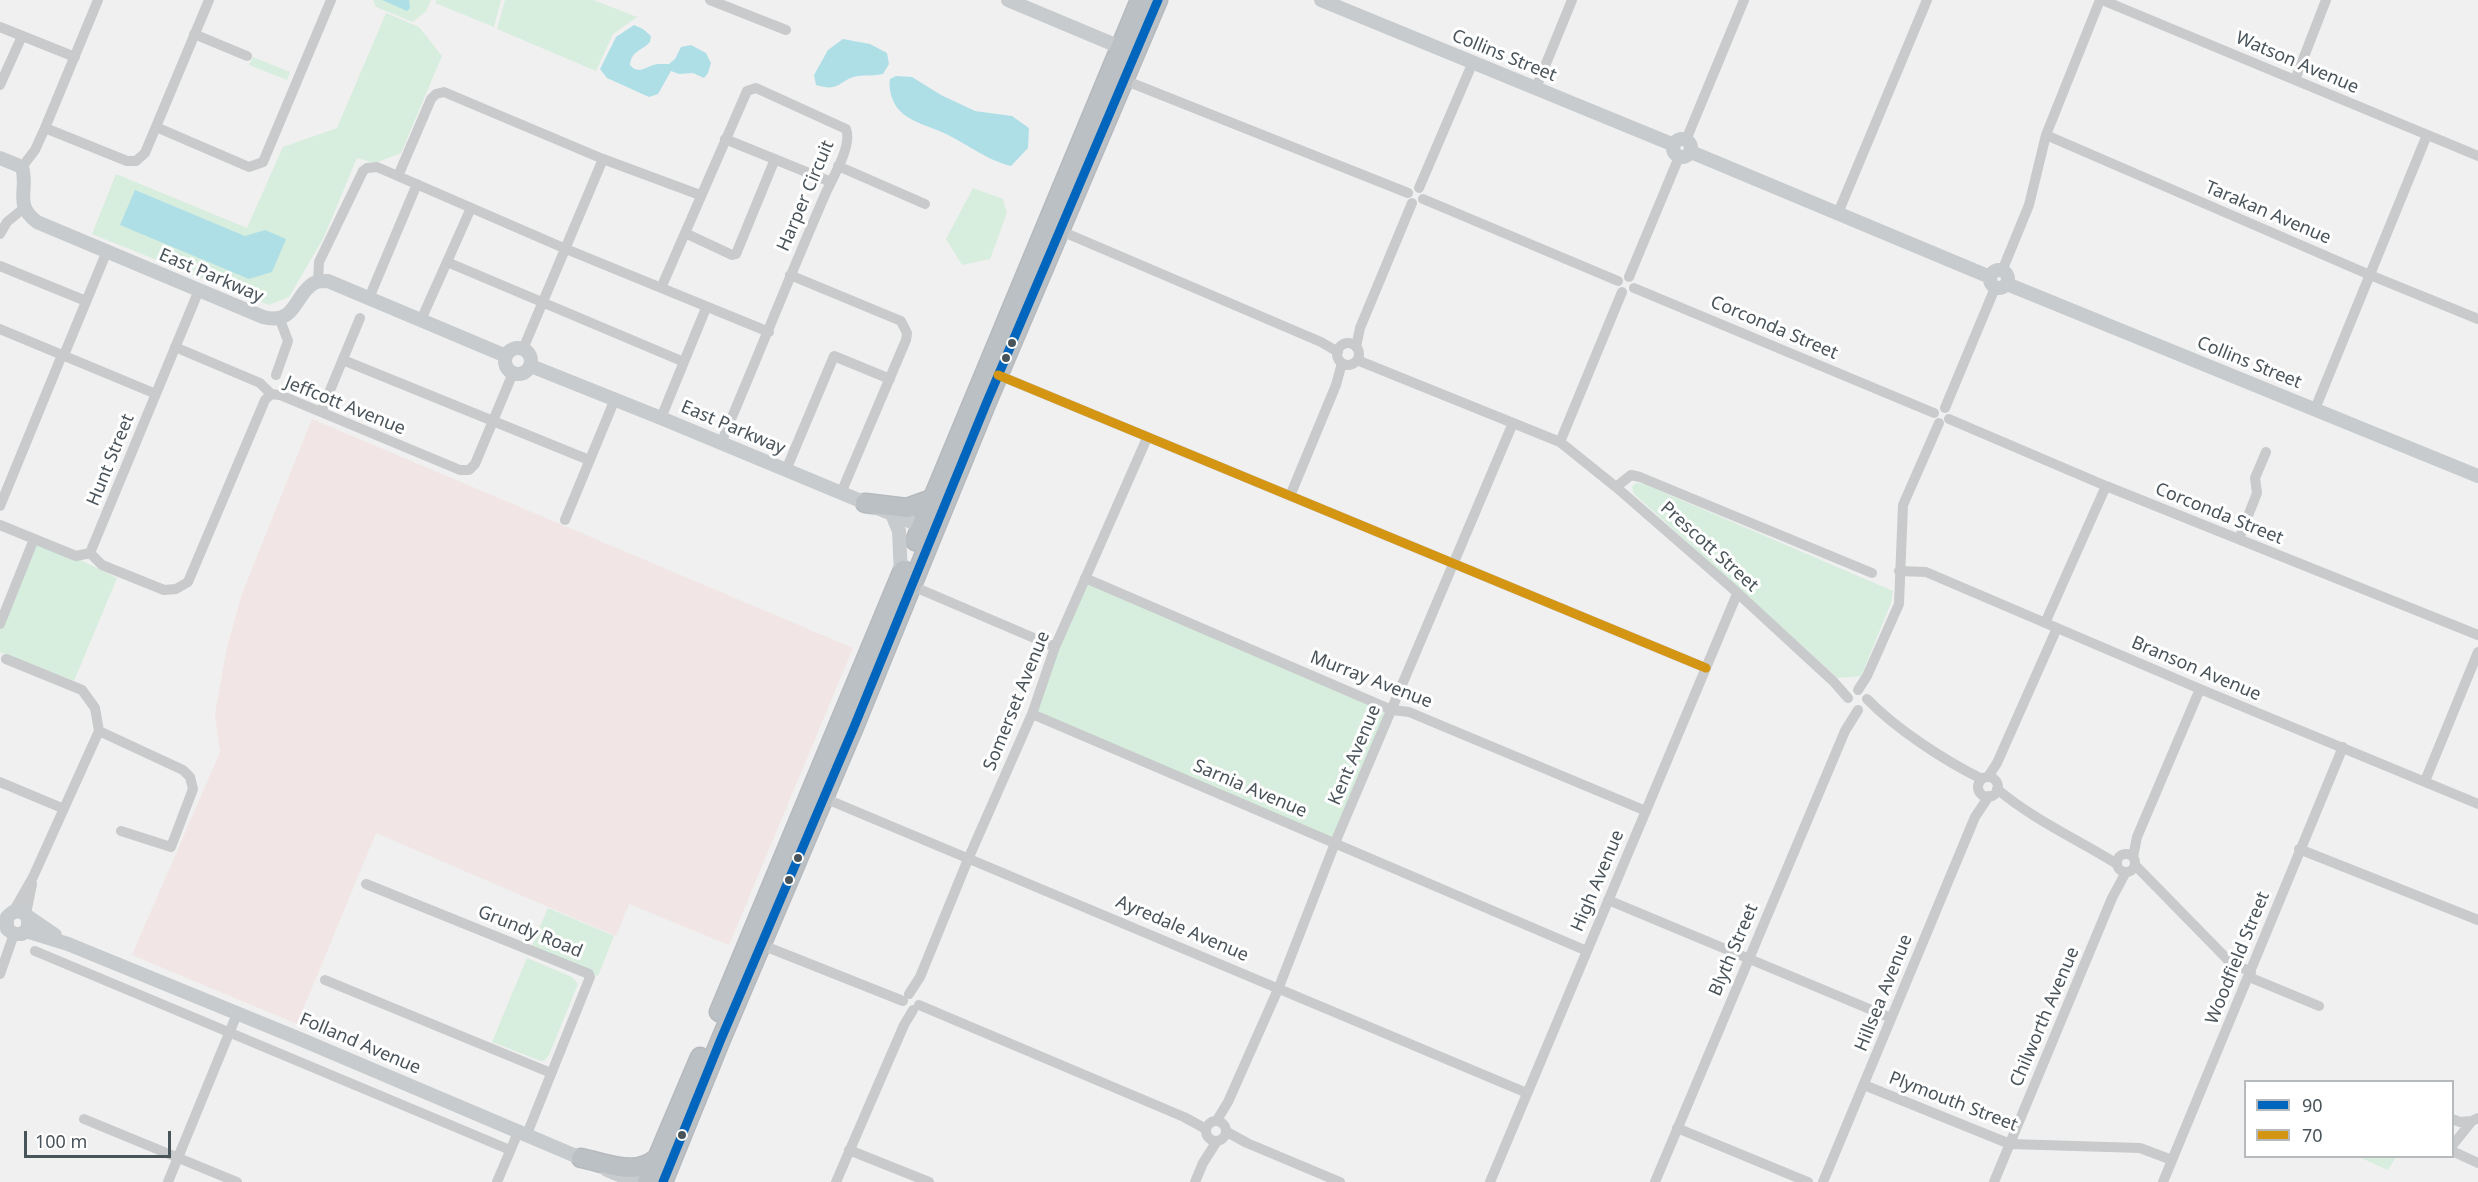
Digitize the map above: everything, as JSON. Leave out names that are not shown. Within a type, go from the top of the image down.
[{"type":"highway","points":[[1128,51],[1140,0]]},
{"type":"highway","points":[[647,1182],[818,795],[904,580],[1116,77],[1128,51],[1158,0]]},
{"type":"highway","points":[[904,580],[921,526],[939,500],[998,375],[1054,227]]},
{"type":"highway","points":[[865,502],[907,508],[939,500]]},
{"type":"highway","points":[[663,1182],[755,942]]},
{"type":"highway","points":[[581,1158],[635,1169],[649,1165],[658,1156]]},
{"type":"street","points":[[0,234],[7,222],[24,208],[22,167],[35,150],[98,0]]},
{"type":"street","points":[[45,128],[127,161],[136,161],[145,153],[209,0]]},
{"type":"street","points":[[156,127],[249,167],[263,162],[331,0]]},
{"type":"street","points":[[710,0],[786,30]]},
{"type":"street","points":[[1008,0],[1128,51]]},
{"type":"street","name":"Collins Street","points":[[1321,0],[2478,476]]},
{"type":"street","points":[[1536,88],[1572,0]]},
{"type":"street","points":[[1054,227],[1381,368],[1560,442],[1744,0]]},
{"type":"street","points":[[1838,213],[1927,0]]},
{"type":"street","name":"Watson Avenue","points":[[2101,0],[2478,156]]},
{"type":"street","name":"Blyth Street","points":[[1655,1182],[1899,604],[1903,505],[2029,205],[2046,135],[2101,0]]},
{"type":"street","points":[[2295,80],[2326,0]]},
{"type":"street","points":[[0,27],[75,57]]},
{"type":"street","points":[[194,34],[247,56]]},
{"type":"street","points":[[0,85],[22,36]]},
{"type":"street","points":[[1290,496],[1414,198],[1424,193],[1419,188],[1473,62]]},
{"type":"street","name":"Corconda Street","points":[[1116,77],[1626,284],[2106,486],[2478,635]]},
{"type":"street","name":"Harper Circuit","points":[[661,288],[747,92],[756,88],[846,129],[848,140],[838,166],[790,275],[769,332],[721,443]]},
{"type":"street","points":[[398,176],[431,99],[436,94],[444,92],[603,159],[700,195]]},
{"type":"street","name":"Tarakan Avenue","points":[[2046,135],[2370,276],[2478,319]]},
{"type":"street","points":[[2315,409],[2427,135]]},
{"type":"street","points":[[725,139],[831,182]]},
{"type":"street","points":[[0,158],[22,167]]},
{"type":"street","points":[[523,349],[603,159]]},
{"type":"street","points":[[685,233],[732,255],[736,254],[775,159]]},
{"type":"street","points":[[838,166],[925,204]]},
{"type":"street","points":[[506,356],[328,281],[318,282],[320,262],[363,171],[377,167],[706,308],[769,332]]},
{"type":"street","points":[[369,298],[417,184]]},
{"type":"street","name":"East Parkway","points":[[24,208],[36,222],[263,317],[279,317],[293,310],[309,286],[318,282]]},
{"type":"street","points":[[421,320],[471,208]]},
{"type":"street","points":[[0,506],[107,251]]},
{"type":"street","points":[[447,262],[684,362]]},
{"type":"street","points":[[0,266],[86,301]]},
{"type":"street","points":[[790,275],[901,321],[907,333],[890,379],[841,493]]},
{"type":"street","name":"Hunt Street","points":[[90,553],[199,290]]},
{"type":"street","points":[[661,418],[706,308]]},
{"type":"street","points":[[276,375],[288,341],[279,317]]},
{"type":"street","points":[[321,412],[360,318]]},
{"type":"street","points":[[0,329],[156,393]]},
{"type":"street","points":[[175,347],[260,383],[272,394]]},
{"type":"street","points":[[523,349],[531,358],[531,366],[525,372],[513,373],[507,368],[506,356],[512,350],[523,349]]},
{"type":"street","points":[[786,470],[834,356],[890,379]]},
{"type":"street","points":[[343,360],[589,460]]},
{"type":"street","name":"East Parkway","points":[[531,366],[921,526]]},
{"type":"street","name":"Jeffcott Avenue","points":[[90,553],[102,565],[159,589],[169,591],[182,587],[188,582],[265,400],[272,394],[280,395],[460,470],[469,470],[475,464],[513,373]]},
{"type":"street","points":[[998,375],[1706,668]]},
{"type":"street","points":[[565,520],[615,399]]},
{"type":"street","name":"Kent Avenue","points":[[1195,1182],[1279,987],[1335,843],[1513,423]]},
{"type":"street","name":"Somerset Avenue","points":[[836,1182],[904,1024],[920,977],[969,857],[1032,714],[1055,647],[1147,438]]},
{"type":"street","name":"Prescott Street","points":[[1560,442],[1616,487],[1833,681],[1858,700],[2056,831],[2126,863],[2152,882],[2230,962],[2250,975],[2319,1006]]},
{"type":"street","points":[[2239,539],[2257,493],[2255,478],[2266,452]]},
{"type":"street","points":[[1616,487],[1631,475],[1640,477],[1872,573]]},
{"type":"street","points":[[2046,623],[2106,486]]},
{"type":"street","points":[[892,514],[899,531],[904,580],[1055,647]]},
{"type":"street","points":[[0,525],[76,556],[90,553]]},
{"type":"street","points":[[0,624],[34,539]]},
{"type":"street","name":"Branson Avenue","points":[[1899,571],[1926,572],[2478,804]]},
{"type":"street","name":"Murray Avenue","points":[[1085,578],[1392,710],[1409,712],[1646,811]]},
{"type":"street","name":"High Avenue","points":[[1490,1182],[1737,594]]},
{"type":"street","name":"Hillsea Avenue","points":[[1823,1182],[2056,628]]},
{"type":"street","points":[[2425,781],[2478,652]]},
{"type":"street","points":[[0,974],[14,920],[62,808],[99,731],[95,708],[81,690],[6,659]]},
{"type":"street","name":"Chilworth Avenue","points":[[1994,1182],[2200,689]]},
{"type":"street","name":"Sarnia Avenue","points":[[1032,714],[1587,951]]},
{"type":"street","points":[[99,731],[183,770],[190,777],[193,789],[171,847],[121,831]]},
{"type":"street","name":"Woodfield Street","points":[[2163,1182],[2343,747]]},
{"type":"street","points":[[0,782],[62,808]]},
{"type":"street","name":"Ayredale Avenue","points":[[818,795],[1527,1093]]},
{"type":"street","points":[[2300,849],[2478,920]]},
{"type":"street","name":"Grundy Road","points":[[366,884],[589,974],[590,977],[551,1073],[523,1132],[510,1150],[497,1182]]},
{"type":"street","points":[[1608,900],[1891,1018]]},
{"type":"street","name":"Folland Avenue","points":[[14,920],[523,1132],[636,1182]]},
{"type":"street","points":[[755,942],[911,1003],[1340,1182]]},
{"type":"street","points":[[35,951],[510,1150]]},
{"type":"street","points":[[325,980],[551,1073]]},
{"type":"street","points":[[168,1182],[237,1014]]},
{"type":"street","name":"Plymouth Street","points":[[1864,1085],[2010,1144],[2140,1148],[2172,1160]]},
{"type":"street","points":[[84,1119],[237,1182]]},
{"type":"street","points":[[2454,1120],[2460,1122],[2475,1119]]},
{"type":"street","points":[[2454,1144],[2475,1119]]},
{"type":"street","points":[[1677,1128],[1808,1182]]},
{"type":"street","points":[[849,1150],[929,1182]]},
{"type":"street","points":[[2454,1152],[2478,1163]]},
{"type":"shaded area","points":[[312,419],[853,648],[729,945],[629,904],[616,936],[376,833],[297,1024],[132,955],[220,752],[215,714],[227,647],[242,594]]},
{"type":"green space","points":[[373,0],[431,0],[426,11],[413,22],[376,7]]},
{"type":"green space","points":[[437,0],[501,0],[494,27],[435,3]]},
{"type":"green space","points":[[505,0],[593,0],[637,17],[613,34],[596,71],[497,29]]},
{"type":"green space","points":[[386,13],[419,27],[442,56],[401,153],[375,163],[357,158],[324,237],[289,297],[269,305],[92,234],[116,174],[247,228],[283,147],[337,128]]},
{"type":"green space","points":[[253,57],[290,72],[287,80],[249,65]]},
{"type":"green space","points":[[973,188],[1003,199],[1007,213],[990,259],[962,265],[946,239]]},
{"type":"green space","points":[[1636,483],[1644,484],[1893,591],[1891,603],[1861,676],[1838,678],[1634,494],[1632,487]]},
{"type":"green space","points":[[36,538],[117,578],[74,681],[0,652],[0,628]]},
{"type":"green space","points":[[1085,578],[1392,710],[1335,843],[1032,714]]},
{"type":"green space","points":[[548,908],[614,936],[598,976],[531,948]]},
{"type":"green space","points":[[527,958],[572,977],[578,984],[549,1055],[541,1061],[492,1042]]},
{"type":"green space","points":[[2361,1158],[2395,1158],[2388,1170]]},
{"type":"water","points":[[382,0],[409,0],[410,8],[407,11]]},
{"type":"water","points":[[634,25],[651,36],[650,42],[633,56],[630,65],[633,68],[640,70],[658,64],[669,64],[675,59],[681,47],[691,45],[706,53],[711,63],[708,73],[704,78],[693,73],[679,74],[671,71],[658,94],[649,97],[607,78],[600,69],[616,37]]},
{"type":"water","points":[[843,39],[870,44],[887,53],[889,64],[883,74],[858,76],[830,87],[816,85],[814,75],[828,50]]},
{"type":"water","points":[[896,76],[912,77],[941,95],[975,111],[1012,116],[1029,128],[1028,148],[1011,166],[994,160],[910,118],[899,110],[891,95],[890,79]]},
{"type":"water","points":[[135,190],[245,236],[265,230],[286,239],[272,272],[249,279],[120,225]]},
{"type":"transit line","name":"90","points":[[663,1182],[721,1039],[854,727],[986,404],[1158,0]]},
{"type":"transit line","name":"70","points":[[998,375],[1706,668]]}]
